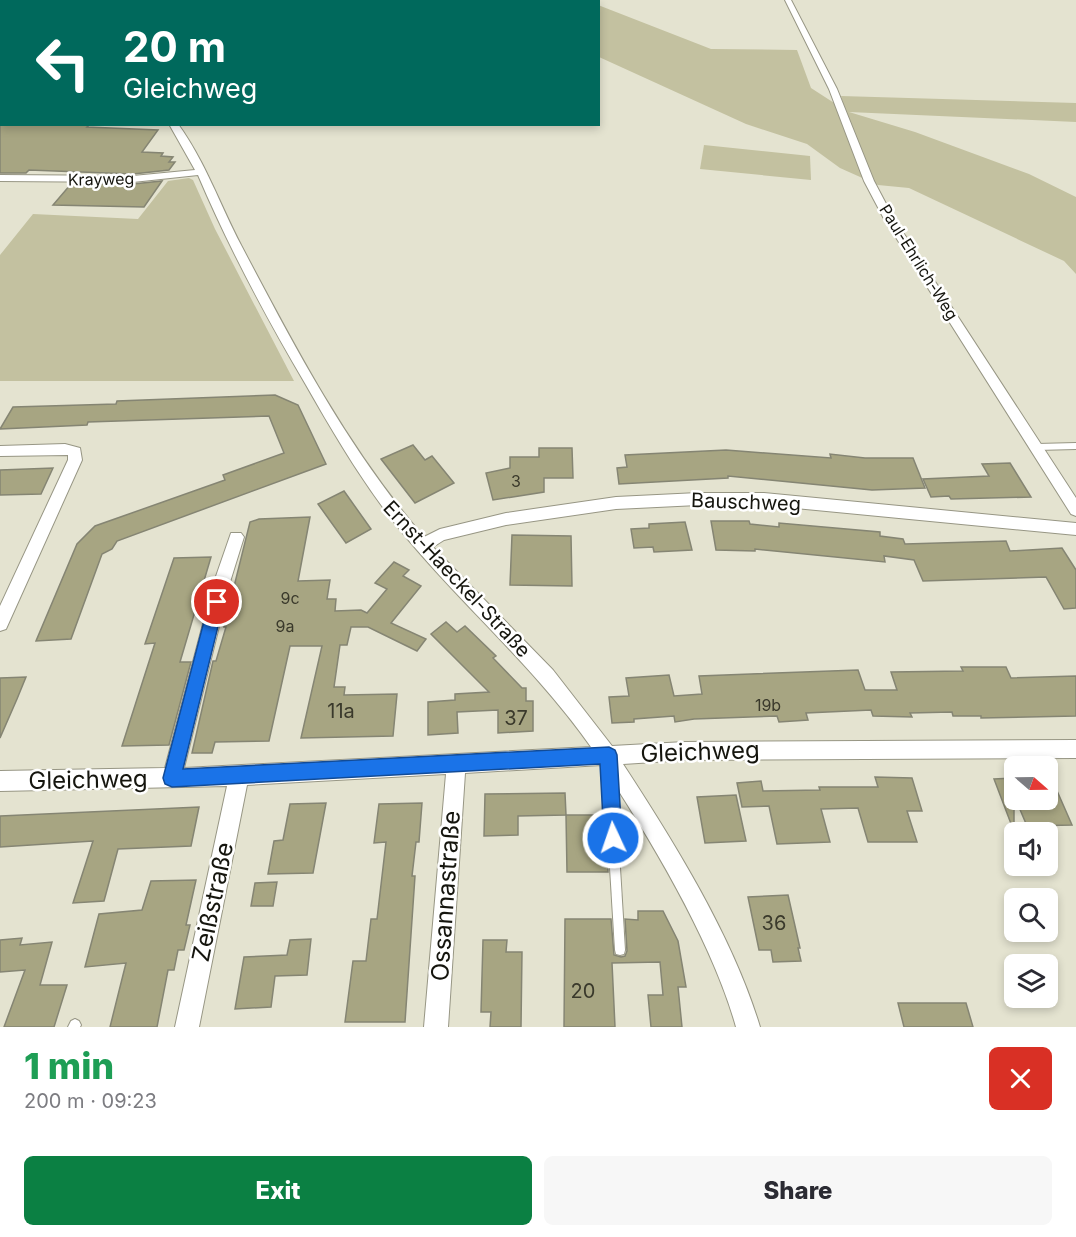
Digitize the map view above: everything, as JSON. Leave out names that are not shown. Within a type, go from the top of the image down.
[{"type":"street","name":"Paul-Ehrlich-Weg","points":[[788,0],[833,89],[869,181],[888,217],[1076,510]]},
{"type":"street","name":"Ernst-Haeckel-Straße","points":[[174,126],[188,146],[224,224],[358,462],[378,491],[422,546],[548,676],[609,755],[692,897],[729,975],[748,1027]]},
{"type":"street","name":"Krayweg","points":[[0,178],[133,179],[201,172]]},
{"type":"street","points":[[0,451],[65,449],[75,452],[75,460],[0,624]]},
{"type":"street","name":"Bauschweg","points":[[422,546],[440,535],[506,519],[616,503],[698,499],[764,499],[1076,529]]},
{"type":"street","points":[[172,778],[222,582],[236,537]]},
{"type":"street","name":"Gleichweg","points":[[0,781],[239,776],[684,751],[1076,749]]},
{"type":"street","name":"Ossannastraße","points":[[436,1027],[456,765]]},
{"type":"street","name":"Zeißstraße","points":[[187,1027],[239,776]]},
{"type":"lane","points":[[1037,447],[1076,446]]},
{"type":"lane","points":[[609,755],[620,950]]},
{"type":"shaded area","points":[[600,6],[711,49],[797,50],[811,88],[845,110],[841,96],[1076,103],[1076,122],[849,112],[915,132],[1029,174],[1076,197],[1076,274],[1064,261],[909,188],[878,185],[840,168],[807,144],[746,124],[600,57]]},
{"type":"shaded area","points":[[704,145],[810,156],[811,180],[700,169]]},
{"type":"shaded area","points":[[189,178],[193,180],[215,229],[294,381],[0,381],[0,255],[33,214],[138,219],[168,181]]},
{"type":"building","points":[[0,126],[88,126],[158,130],[142,152],[163,153],[161,156],[173,157],[169,162],[175,162],[169,170],[133,174],[29,170],[26,173],[0,173]]},
{"type":"building","points":[[162,181],[144,207],[53,205],[71,184],[133,184]]},
{"type":"building","points":[[275,395],[298,405],[326,464],[117,541],[112,549],[102,554],[71,639],[36,641],[77,544],[95,526],[225,480],[223,475],[284,453],[269,416],[88,422],[87,425],[0,429],[13,407]]},
{"type":"building","points":[[413,445],[425,460],[432,456],[454,483],[415,503],[381,459]]},
{"type":"building","points":[[539,448],[572,448],[573,478],[544,478],[544,492],[493,500],[486,473],[510,468],[510,457],[539,457]]},
{"type":"building","points":[[726,450],[831,458],[830,454],[865,458],[913,458],[925,488],[872,490],[728,476],[728,478],[619,484],[617,468],[627,467],[625,455]]},
{"type":"building","points":[[1010,463],[1031,497],[951,499],[949,496],[931,497],[923,479],[989,476],[982,464]]},
{"type":"building","points":[[53,468],[41,494],[0,495],[0,470]]},
{"type":"building","points":[[344,491],[371,529],[346,543],[318,504]]},
{"type":"building","points":[[310,517],[298,581],[330,580],[327,599],[336,599],[335,611],[361,610],[367,613],[387,589],[375,583],[394,562],[409,570],[403,576],[421,586],[391,623],[426,639],[417,651],[368,627],[351,627],[347,645],[340,645],[334,687],[345,687],[344,695],[397,694],[393,736],[301,738],[322,646],[290,646],[269,741],[215,742],[212,753],[192,753],[213,661],[216,661],[226,627],[224,627],[250,522],[259,519]]},
{"type":"building","points":[[711,521],[749,521],[750,524],[779,527],[779,523],[880,532],[880,536],[903,539],[905,544],[1006,541],[1010,551],[1062,548],[1076,570],[1076,608],[1064,609],[1046,577],[923,581],[914,560],[884,556],[885,562],[755,549],[755,551],[716,550]]},
{"type":"building","points":[[685,522],[692,550],[654,552],[653,547],[634,548],[631,529],[649,528],[649,524]]},
{"type":"building","points":[[512,535],[571,536],[572,586],[510,585]]},
{"type":"building","points":[[211,557],[180,662],[191,662],[169,745],[122,746],[155,643],[145,644],[174,558]]},
{"type":"building","points":[[446,622],[457,632],[465,626],[496,656],[493,658],[522,688],[526,688],[526,701],[533,701],[533,731],[498,733],[498,710],[457,712],[458,733],[428,735],[428,702],[455,700],[455,694],[489,692],[431,634]]},
{"type":"building","points":[[961,667],[1006,667],[1011,678],[1076,676],[1076,716],[981,718],[981,716],[953,716],[952,712],[910,713],[912,717],[873,716],[871,710],[806,713],[808,720],[779,722],[777,716],[694,719],[675,722],[674,716],[612,723],[609,697],[629,696],[626,678],[669,675],[674,696],[702,694],[699,676],[858,670],[865,690],[897,690],[891,672],[963,671]]},
{"type":"building","points":[[26,677],[17,699],[0,738],[0,678]]},
{"type":"building","points":[[875,777],[912,778],[922,811],[907,811],[917,842],[868,842],[858,808],[821,809],[830,842],[777,844],[769,806],[742,807],[737,783],[761,781],[763,791],[820,790],[819,787],[878,787]]},
{"type":"building","points":[[1004,778],[1004,805],[994,779]]},
{"type":"building","points":[[565,793],[566,815],[518,816],[518,835],[484,836],[485,794]]},
{"type":"building","points":[[1058,793],[1072,825],[1058,825],[1058,822],[1025,822],[1020,810],[1058,810]]},
{"type":"building","points":[[736,795],[746,841],[705,843],[697,797]]},
{"type":"building","points":[[326,803],[313,873],[268,874],[274,841],[283,840],[290,804]]},
{"type":"building","points":[[422,803],[419,842],[416,842],[412,876],[415,876],[405,1022],[345,1022],[353,961],[366,961],[371,919],[377,919],[386,842],[374,843],[379,804]]},
{"type":"building","points":[[199,807],[191,846],[118,849],[104,901],[73,903],[93,841],[0,847],[0,816]]},
{"type":"building","points":[[1006,810],[1014,810],[1014,822],[1010,822]]},
{"type":"building","points":[[566,815],[605,815],[608,872],[567,872]]},
{"type":"building","points":[[196,880],[186,925],[190,925],[184,950],[178,950],[174,970],[168,970],[157,1027],[110,1027],[126,963],[85,967],[99,914],[142,910],[151,881]]},
{"type":"building","points":[[277,882],[273,906],[251,906],[255,883]]},
{"type":"building","points":[[788,895],[801,961],[773,962],[771,950],[759,950],[748,897]]},
{"type":"building","points":[[638,911],[663,911],[678,941],[686,987],[678,987],[682,1027],[651,1027],[648,995],[663,995],[660,962],[612,963],[615,1027],[564,1027],[565,919],[611,919],[614,955],[621,957],[625,956],[627,951],[625,919],[638,920]]},
{"type":"building","points":[[22,938],[20,945],[52,942],[40,985],[67,985],[54,1027],[4,1027],[25,970],[0,972],[0,940]]},
{"type":"building","points":[[311,939],[307,975],[275,976],[271,1007],[235,1009],[244,957],[287,955],[290,940]]},
{"type":"building","points":[[483,940],[507,940],[506,952],[522,952],[521,1027],[490,1027],[491,1012],[481,1012]]},
{"type":"building","points":[[898,1003],[966,1003],[973,1027],[904,1027]]},
{"type":"route","points":[[217,602],[172,778],[456,765],[609,755],[613,838]]}]
